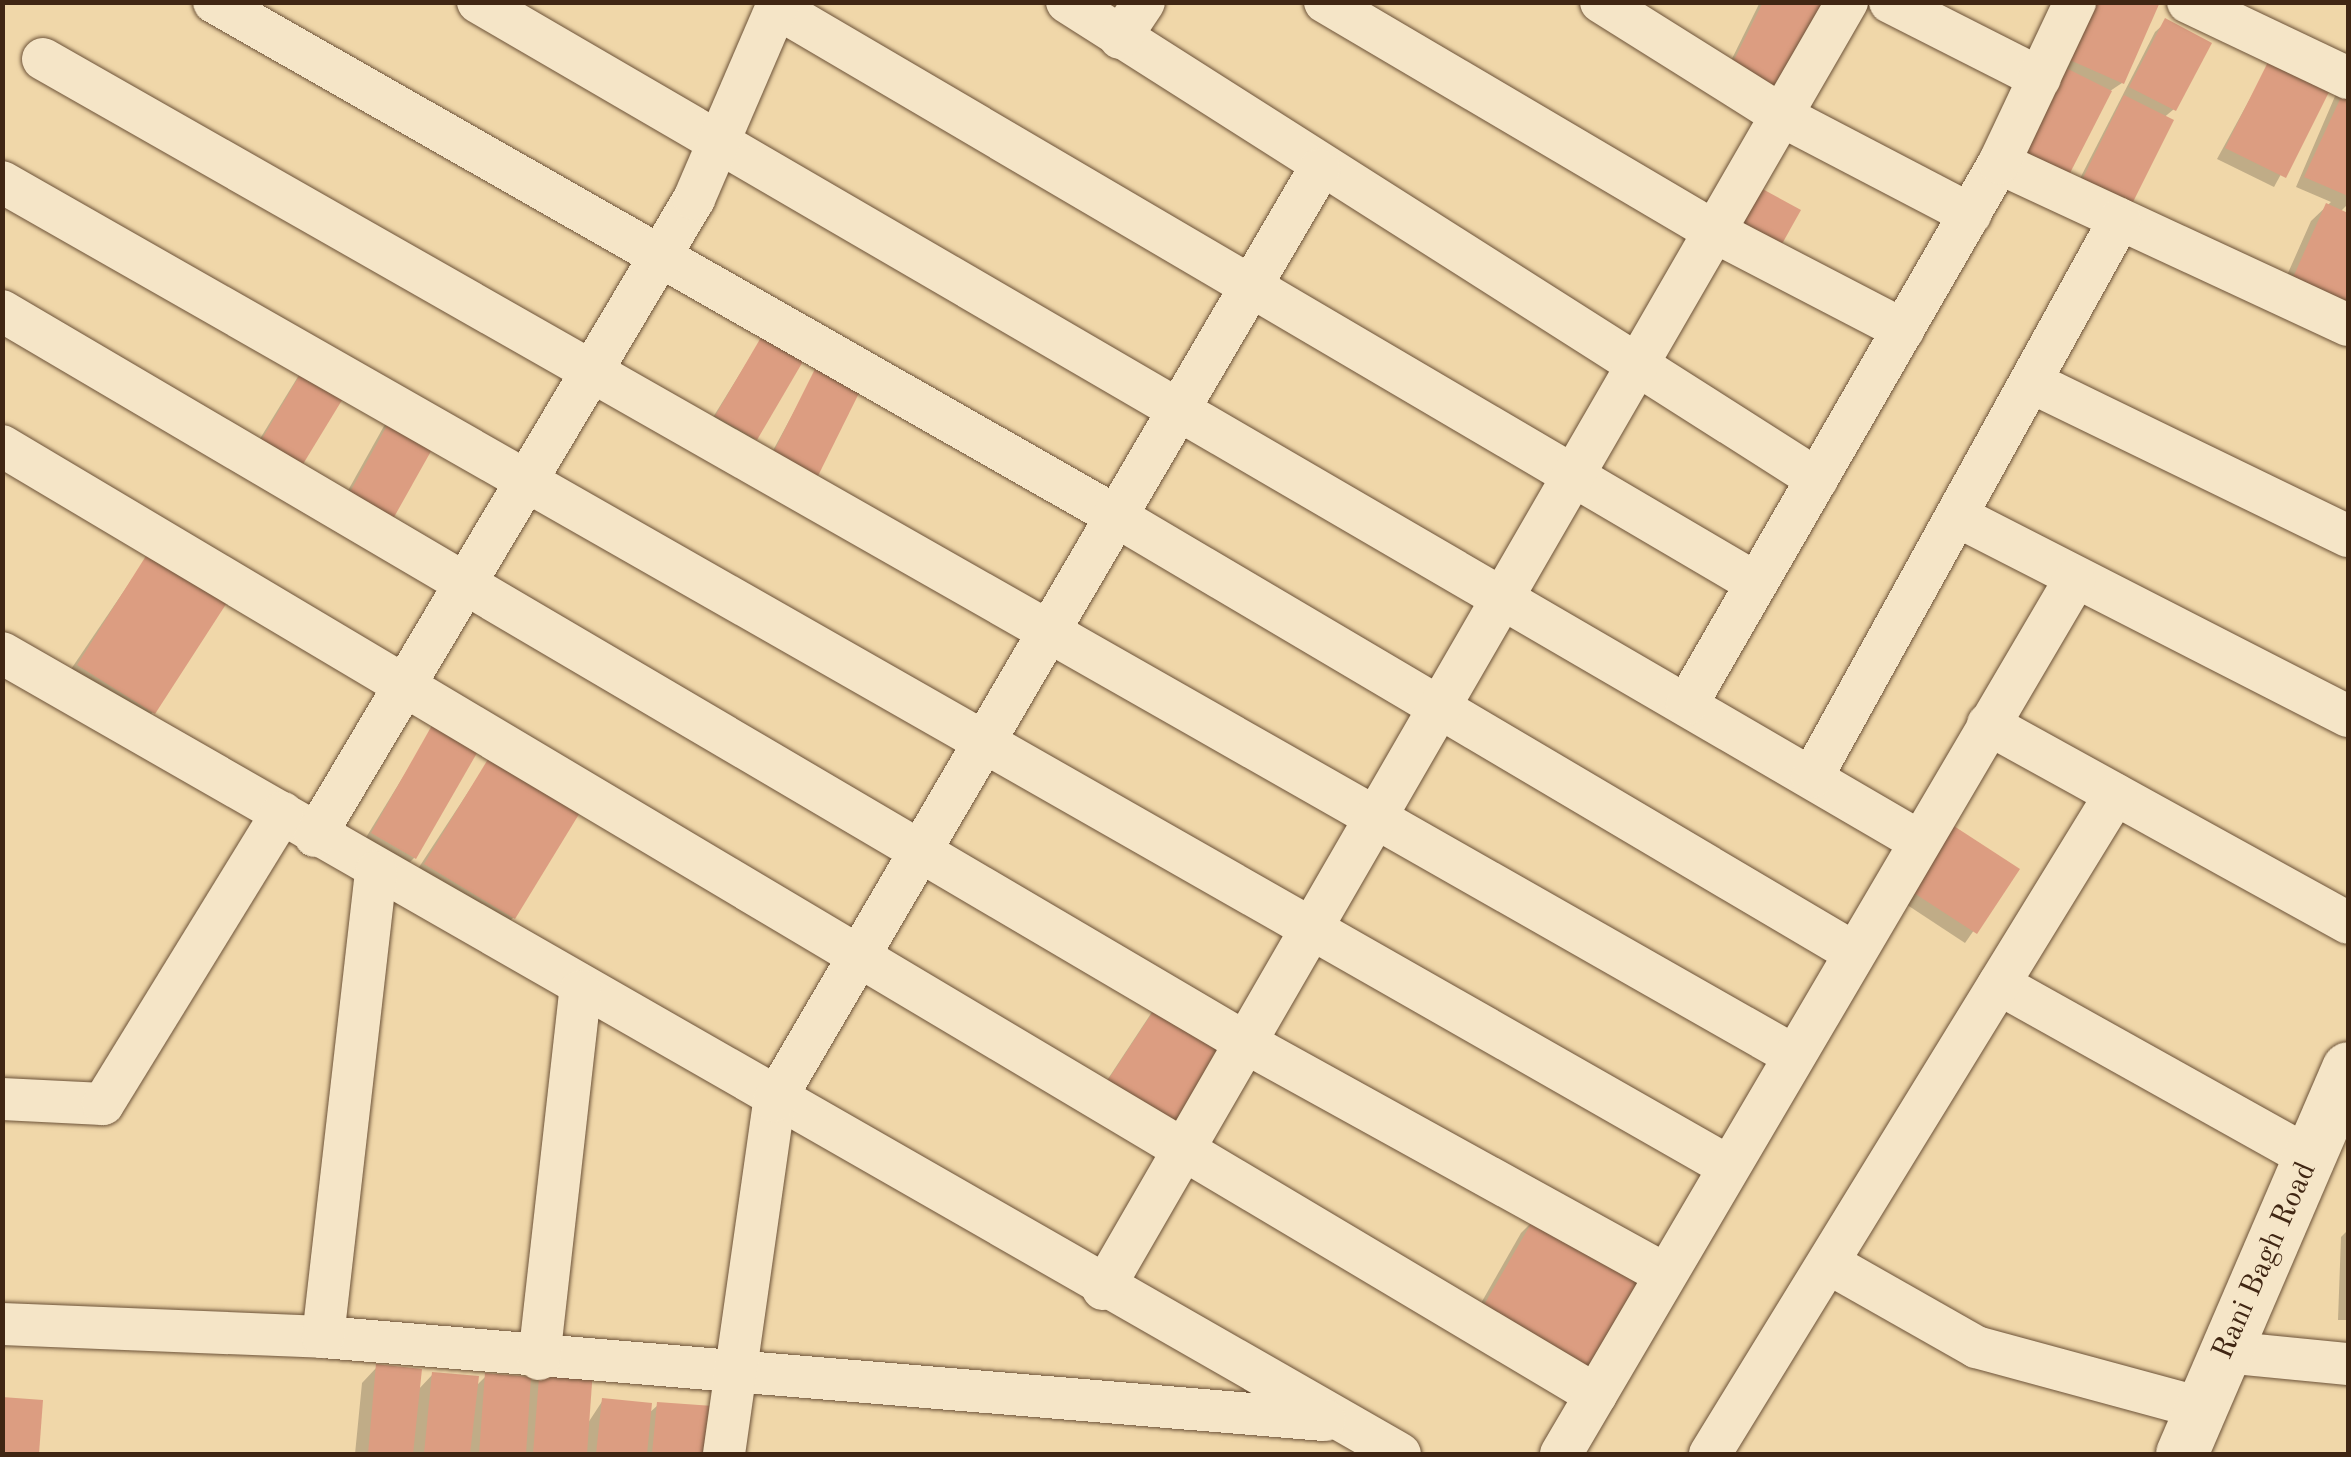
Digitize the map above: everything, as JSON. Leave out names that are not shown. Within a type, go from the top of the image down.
[{"type":"street","points":[[214,2],[1114,515],[1440,712],[1853,952]]},
{"type":"street","points":[[478,2],[1508,597],[1917,840]]},
{"type":"street","points":[[1067,2],[1319,170],[1640,364],[1817,479]]},
{"type":"street","points":[[1120,38],[1144,2]]},
{"type":"street","points":[[1325,2],[1717,233],[1903,330]]},
{"type":"street","points":[[1601,2],[1786,118],[1970,214]]},
{"type":"street","points":[[1103,1289],[1786,118],[1847,2]]},
{"type":"street","points":[[1890,2],[2040,78]]},
{"type":"street","points":[[1686,704],[1999,163],[2075,2]]},
{"type":"street","points":[[2188,2],[2268,19],[2348,78]]},
{"type":"street","points":[[2,1100],[103,1104],[299,824],[404,686],[660,256],[719,142],[778,5],[1756,584]]},
{"type":"street","points":[[44,59],[1793,1055]]},
{"type":"street","points":[[1999,163],[2348,326]]},
{"type":"street","points":[[724,1454],[774,1101],[1177,406],[1319,170]]},
{"type":"street","points":[[2,182],[1728,1166]]},
{"type":"street","points":[[1812,777],[2035,384],[2120,219]]},
{"type":"street","points":[[2,311],[1246,1043],[1665,1274]]},
{"type":"street","points":[[2035,384],[2348,536]]},
{"type":"street","points":[[2,446],[1596,1395]]},
{"type":"street","points":[[1959,517],[2074,581],[2348,716]]},
{"type":"street","points":[[1561,1454],[1917,840],[2074,581]]},
{"type":"street","points":[[2,653],[580,990],[1400,1454]]},
{"type":"street","points":[[1988,724],[2348,923]]},
{"type":"street","points":[[1710,1454],[2116,794]]},
{"type":"street","points":[[323,1337],[376,872]]},
{"type":"street","points":[[1999,984],[2310,1158]]},
{"type":"street","points":[[539,1359],[580,990]]},
{"type":"street","name":"Rani Bagh Road","points":[[2192,1431],[2348,1068]]},
{"type":"street","points":[[1830,1264],[1976,1347],[2192,1431]]},
{"type":"street","points":[[2,1324],[323,1337],[735,1378],[1340,1422]]},
{"type":"street","points":[[2226,1352],[2348,1364]]},
{"type":"building","points":[[1763,2],[1832,2],[1783,103],[1727,74]]},
{"type":"building","points":[[2087,2],[2160,2],[2124,84],[2063,57]]},
{"type":"building","points":[[2165,18],[2212,43],[2176,111],[2129,87]]},
{"type":"building","points":[[2274,50],[2335,80],[2286,178],[2225,148]]},
{"type":"building","points":[[2058,64],[2112,91],[2069,175],[2016,149]]},
{"type":"building","points":[[2348,82],[2348,196],[2304,177]]},
{"type":"building","points":[[2124,95],[2174,120],[2129,210],[2079,186]]},
{"type":"building","points":[[1757,186],[1801,210],[1774,258],[1730,233]]},
{"type":"building","points":[[2326,203],[2348,213],[2348,319],[2287,291]]},
{"type":"building","points":[[770,322],[812,346],[757,440],[715,416]]},
{"type":"building","points":[[821,357],[866,379],[811,490],[766,467]]},
{"type":"building","points":[[308,361],[350,387],[297,474],[256,449]]},
{"type":"building","points":[[394,413],[439,437],[389,526],[345,501]]},
{"type":"building","points":[[151,548],[230,598],[155,714],[77,665]]},
{"type":"building","points":[[435,720],[481,746],[416,859],[371,833]]},
{"type":"building","points":[[493,751],[584,806],[515,919],[424,864]]},
{"type":"building","points":[[1937,815],[2020,869],[1977,934],[1894,880]]},
{"type":"building","points":[[1162,998],[1230,1043],[1174,1127],[1106,1083]]},
{"type":"building","points":[[1536,1215],[1647,1278],[1592,1373],[1481,1310]]},
{"type":"building","points":[[376,1364],[422,1369],[413,1454],[368,1454]]},
{"type":"building","points":[[540,1365],[593,1369],[587,1454],[533,1454]]},
{"type":"building","points":[[432,1372],[479,1376],[470,1454],[424,1454]]},
{"type":"building","points":[[485,1373],[531,1377],[526,1454],[479,1454]]},
{"type":"building","points":[[2,1397],[43,1400],[39,1454],[2,1454]]},
{"type":"building","points":[[602,1398],[652,1403],[647,1454],[596,1454]]},
{"type":"building","points":[[657,1402],[713,1406],[708,1454],[652,1454]]}]
